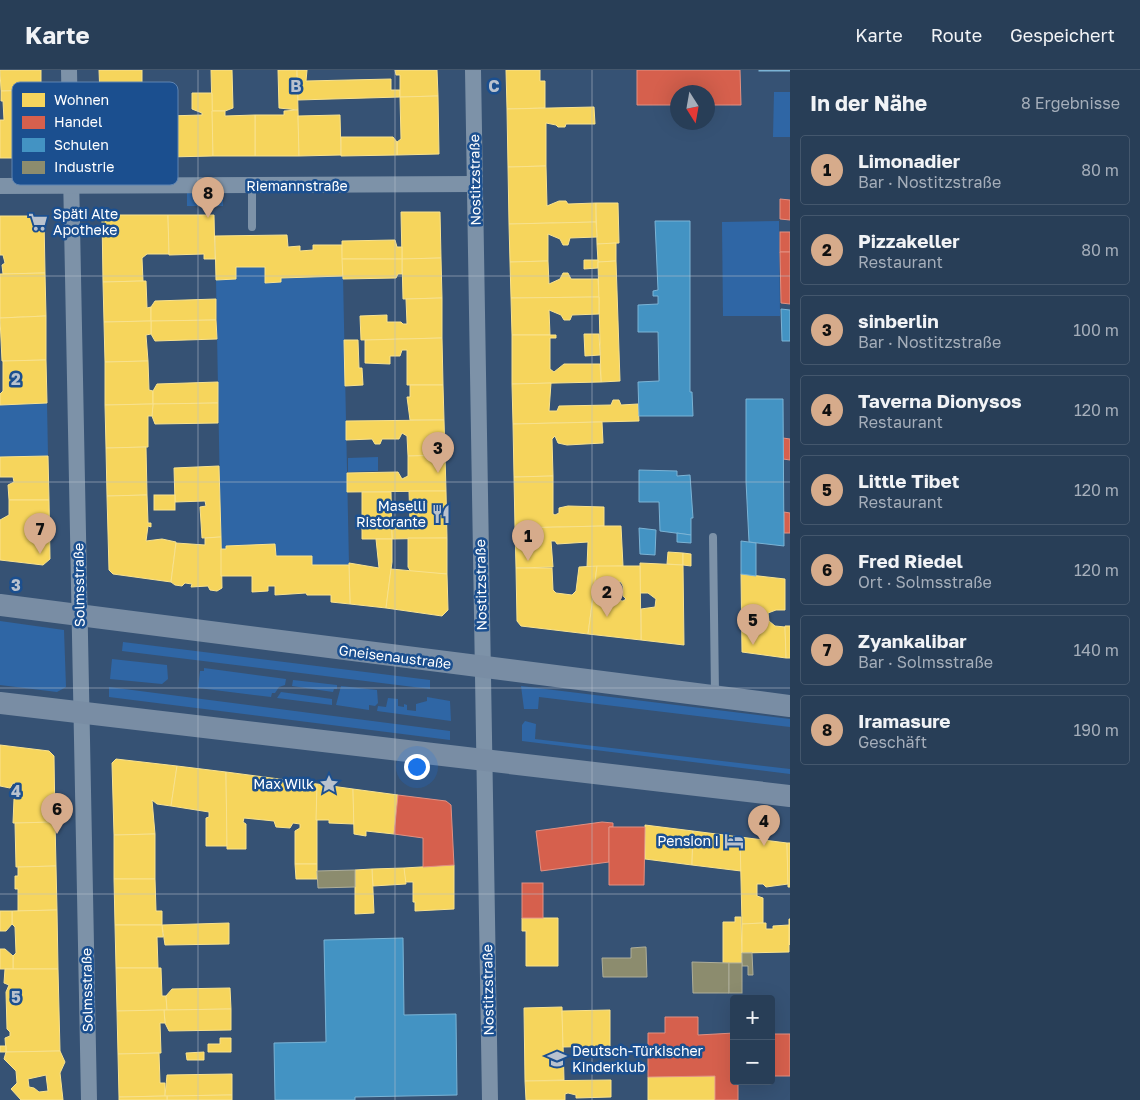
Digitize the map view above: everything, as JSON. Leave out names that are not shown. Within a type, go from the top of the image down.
[{"type":"main road","name":"Gneisenaustraße","points":[[0,605],[715,698],[790,706]]},
{"type":"main road","points":[[0,703],[790,796]]},
{"type":"street","name":"Nostitzstraße","points":[[473,70],[490,1100]]},
{"type":"street","name":"Riemannstraße","points":[[0,186],[474,184]]},
{"type":"street","name":"Solmsstraße","points":[[71,186],[89,1100]]},
{"type":"lane","points":[[247,186],[252,227]]},
{"type":"lane","points":[[713,537],[715,698]]},
{"type":"shaded area","points":[[774,92],[790,92],[790,137],[773,137]]},
{"type":"shaded area","points":[[223,189],[223,206],[207,206],[207,204],[203,203],[203,206],[187,206],[187,190]]},
{"type":"shaded area","points":[[779,221],[780,316],[723,316],[722,222]]},
{"type":"shaded area","points":[[236,267],[265,267],[265,283],[281,282],[281,278],[343,276],[349,565],[312,565],[312,556],[276,556],[275,544],[226,546],[226,549],[221,549],[216,280],[236,279]]},
{"type":"shaded area","points":[[47,403],[48,456],[0,457],[0,405]]},
{"type":"shaded area","points":[[378,457],[378,471],[348,472],[348,458]]},
{"type":"shaded area","points":[[0,621],[64,630],[66,687],[57,692],[0,685]]},
{"type":"shaded area","points":[[123,642],[430,680],[430,689],[122,651]]},
{"type":"shaded area","points":[[112,659],[167,665],[168,679],[162,684],[110,679]]},
{"type":"shaded area","points":[[204,668],[286,679],[285,685],[279,687],[275,693],[272,693],[271,697],[198,688],[200,671],[204,671]]},
{"type":"shaded area","points":[[293,680],[337,685],[337,689],[334,689],[333,692],[292,686]]},
{"type":"shaded area","points":[[341,686],[377,690],[378,703],[375,706],[369,705],[369,710],[336,705]]},
{"type":"shaded area","points":[[521,686],[790,719],[790,727],[539,697],[538,709],[524,709]]},
{"type":"shaded area","points":[[109,687],[450,731],[450,740],[109,697]]},
{"type":"shaded area","points":[[281,692],[332,699],[332,705],[277,698]]},
{"type":"shaded area","points":[[427,697],[450,701],[451,721],[377,711],[378,706],[386,707],[388,698],[398,699],[398,706],[404,707],[404,704],[407,705],[407,710],[416,711],[416,704],[427,701]]},
{"type":"shaded area","points":[[525,721],[536,724],[535,739],[790,769],[790,774],[522,741],[522,725]]},
{"type":"building: Wohnen","points":[[0,70],[41,70],[41,82],[12,82],[12,91],[1,91]]},
{"type":"building: Wohnen","points":[[99,70],[142,70],[142,82],[99,82]]},
{"type":"building: Wohnen","points":[[211,70],[232,70],[233,108],[225,111],[212,111]]},
{"type":"building: Wohnen","points":[[278,70],[297,70],[298,110],[279,108]]},
{"type":"building: Wohnen","points":[[297,70],[307,70],[306,81],[391,79],[391,90],[400,90],[400,97],[298,100]]},
{"type":"building: Wohnen","points":[[395,70],[437,70],[438,96],[400,97],[400,75],[396,75]]},
{"type":"building: Wohnen","points":[[506,70],[540,70],[540,81],[545,81],[545,108],[507,109]]},
{"type":"building: Wohnen","points":[[1,91],[12,91],[12,158],[0,158],[0,120],[4,120]]},
{"type":"building: Wohnen","points":[[192,93],[212,93],[213,156],[178,157],[178,116],[202,115],[202,113],[192,109]]},
{"type":"building: Wohnen","points":[[438,96],[439,154],[397,155],[397,142],[401,139],[400,97]]},
{"type":"building: Wohnen","points":[[594,107],[595,124],[566,124],[565,127],[558,127],[546,123],[546,166],[508,167],[507,109]]},
{"type":"building: Wohnen","points":[[298,110],[299,156],[255,156],[255,115],[284,115],[284,111]]},
{"type":"building: Wohnen","points":[[212,111],[225,111],[225,116],[255,115],[255,156],[213,156]]},
{"type":"building: Wohnen","points":[[340,115],[341,155],[299,156],[298,116]]},
{"type":"building: Wohnen","points":[[341,137],[393,137],[397,142],[397,155],[341,156]]},
{"type":"building: Wohnen","points":[[546,166],[547,206],[559,201],[566,201],[568,204],[596,203],[596,222],[509,224],[508,167]]},
{"type":"building: Wohnen","points":[[596,203],[618,203],[619,243],[597,244]]},
{"type":"building: Wohnen","points":[[401,212],[440,212],[441,258],[402,259]]},
{"type":"building: Wohnen","points":[[102,215],[168,215],[169,254],[147,254],[142,258],[143,281],[103,282]]},
{"type":"building: Wohnen","points":[[168,215],[214,215],[215,259],[204,259],[204,254],[169,255]]},
{"type":"building: Wohnen","points":[[0,216],[40,216],[44,219],[45,273],[3,274],[2,265],[5,263],[3,255],[0,255]]},
{"type":"building: Wohnen","points":[[596,222],[597,237],[570,238],[568,245],[563,245],[560,239],[548,234],[548,261],[510,262],[509,224]]},
{"type":"building: Wohnen","points":[[287,235],[288,247],[300,246],[300,251],[313,250],[313,245],[342,245],[343,276],[281,278],[281,282],[265,283],[265,267],[236,267],[236,279],[216,280],[215,236]]},
{"type":"building: Wohnen","points":[[395,240],[397,247],[402,247],[402,259],[342,259],[342,241]]},
{"type":"building: Wohnen","points":[[616,243],[616,261],[598,262],[597,244]]},
{"type":"building: Wohnen","points":[[441,258],[442,298],[403,299],[402,259]]},
{"type":"building: Wohnen","points":[[342,259],[402,259],[402,274],[398,274],[396,278],[343,279]]},
{"type":"building: Wohnen","points":[[584,260],[598,260],[598,268],[584,269]]},
{"type":"building: Wohnen","points":[[548,261],[549,284],[560,279],[563,273],[568,273],[571,279],[598,279],[599,297],[511,298],[510,262]]},
{"type":"building: Wohnen","points":[[616,261],[620,381],[601,382],[598,262]]},
{"type":"building: Wohnen","points":[[45,273],[46,316],[0,318],[0,274]]},
{"type":"building: Wohnen","points":[[146,281],[147,308],[151,307],[151,321],[104,322],[103,282]]},
{"type":"building: Wohnen","points":[[599,297],[599,314],[572,315],[570,320],[564,320],[561,315],[549,310],[550,335],[512,335],[511,298]]},
{"type":"building: Wohnen","points":[[442,298],[442,338],[361,340],[360,316],[387,315],[387,322],[407,324],[406,299]]},
{"type":"building: Wohnen","points":[[216,299],[216,320],[151,321],[151,307],[155,301]]},
{"type":"building: Wohnen","points":[[46,316],[46,360],[2,361],[0,318]]},
{"type":"building: Wohnen","points":[[216,320],[217,339],[155,341],[151,334],[151,321]]},
{"type":"building: Wohnen","points":[[151,321],[151,334],[146,335],[148,361],[105,362],[104,322]]},
{"type":"building: Wohnen","points":[[584,334],[599,334],[600,355],[585,356]]},
{"type":"building: Wohnen","points":[[512,335],[556,335],[556,338],[550,338],[550,369],[554,372],[564,364],[600,364],[601,382],[512,384]]},
{"type":"building: Wohnen","points":[[442,338],[443,385],[407,385],[407,350],[402,350],[400,356],[390,356],[390,364],[365,363],[365,340]]},
{"type":"building: Wohnen","points":[[344,340],[358,340],[359,368],[362,368],[363,385],[345,386]]},
{"type":"building: Wohnen","points":[[46,360],[47,403],[0,405],[0,394],[3,391],[3,361]]},
{"type":"building: Wohnen","points":[[148,361],[149,390],[153,391],[153,404],[105,405],[105,362]]},
{"type":"building: Wohnen","points":[[218,382],[218,403],[153,404],[153,391],[157,384]]},
{"type":"building: Wohnen","points":[[551,383],[549,411],[557,411],[559,406],[611,405],[613,400],[619,400],[621,405],[638,404],[639,421],[513,424],[512,384]]},
{"type":"building: Wohnen","points":[[410,385],[443,385],[444,420],[410,420],[407,397],[410,397]]},
{"type":"building: Wohnen","points":[[218,403],[218,423],[155,424],[152,416],[153,404]]},
{"type":"building: Wohnen","points":[[153,404],[152,416],[148,416],[148,447],[106,448],[105,405]]},
{"type":"building: Wohnen","points":[[444,420],[445,455],[408,456],[407,436],[402,433],[399,439],[382,439],[380,444],[375,444],[372,439],[346,440],[346,421]]},
{"type":"building: Wohnen","points":[[602,422],[603,443],[567,445],[558,443],[555,436],[552,439],[553,476],[514,477],[513,424]]},
{"type":"building: Wohnen","points":[[146,447],[147,495],[107,496],[106,448]]},
{"type":"building: Wohnen","points":[[445,455],[446,491],[347,492],[347,473],[398,472],[402,479],[408,476],[408,456]]},
{"type":"building: Wohnen","points":[[48,456],[49,500],[9,500],[8,485],[14,482],[13,477],[0,477],[0,457]]},
{"type":"building: Wohnen","points":[[219,466],[221,537],[202,538],[200,507],[206,506],[205,501],[175,502],[174,468]]},
{"type":"building: Wohnen","points":[[553,476],[553,514],[559,513],[559,508],[568,506],[604,507],[604,526],[515,528],[514,477]]},
{"type":"building: Wohnen","points":[[409,491],[446,491],[447,538],[392,539],[391,521],[410,521]]},
{"type":"building: Wohnen","points":[[362,492],[391,492],[392,539],[362,539]]},
{"type":"building: Wohnen","points":[[147,495],[148,523],[151,523],[151,527],[148,526],[146,541],[162,539],[176,542],[171,582],[113,574],[109,570],[107,496]]},
{"type":"building: Wohnen","points":[[154,495],[175,495],[175,510],[154,510]]},
{"type":"building: Wohnen","points":[[9,500],[49,500],[50,559],[43,565],[0,560],[0,520],[9,515]]},
{"type":"building: Wohnen","points":[[621,526],[623,566],[587,567],[588,542],[557,544],[555,541],[551,541],[553,567],[516,568],[515,528]]},
{"type":"building: Wohnen","points":[[221,537],[222,588],[217,591],[210,590],[208,586],[191,587],[192,584],[185,583],[182,586],[171,582],[176,543],[205,545],[205,538]]},
{"type":"building: Wohnen","points":[[408,538],[447,538],[447,574],[411,572],[408,567]]},
{"type":"building: Wohnen","points":[[376,539],[392,539],[392,562],[386,608],[350,604],[349,563],[379,568]]},
{"type":"building: Wohnen","points":[[275,544],[276,556],[312,556],[312,565],[349,565],[350,604],[331,602],[331,595],[307,595],[306,593],[275,595],[275,586],[268,586],[268,591],[252,592],[252,576],[221,576],[221,549],[226,549],[226,546]]},
{"type":"building: Wohnen","points":[[668,552],[683,553],[683,565],[667,564]]},
{"type":"building: Wohnen","points":[[683,553],[691,554],[691,566],[683,565]]},
{"type":"building: Wohnen","points":[[640,563],[683,565],[684,645],[641,640],[641,609],[655,607],[656,599],[648,593],[640,593]]},
{"type":"building: Wohnen","points":[[597,566],[588,634],[521,626],[517,621],[516,568],[552,568],[553,590],[556,593],[572,595],[576,591],[579,567]]},
{"type":"building: Wohnen","points":[[597,566],[640,566],[641,640],[588,634],[593,597],[623,601],[626,599],[623,596],[621,582],[595,582]]},
{"type":"building: Wohnen","points":[[391,569],[447,574],[448,610],[442,616],[386,608]]},
{"type":"building: Wohnen","points":[[741,574],[785,579],[785,610],[776,610],[768,613],[769,621],[775,626],[785,627],[786,658],[742,652]]},
{"type":"building: Wohnen","points":[[785,626],[790,626],[790,658],[786,658]]},
{"type":"building: Wohnen","points":[[0,745],[49,751],[54,756],[55,822],[13,823],[14,799],[18,797],[18,785],[13,783],[10,788],[0,786]]},
{"type":"building: Wohnen","points":[[116,759],[177,766],[171,806],[157,804],[152,800],[155,834],[114,835],[112,763]]},
{"type":"building: Wohnen","points":[[177,766],[226,772],[227,846],[206,846],[206,818],[209,817],[209,812],[171,806]]},
{"type":"building: Wohnen","points":[[226,772],[317,784],[317,864],[295,864],[295,831],[300,828],[300,824],[293,823],[290,828],[276,827],[274,821],[244,818],[243,822],[246,824],[246,849],[227,849]]},
{"type":"building: Wohnen","points":[[317,784],[353,789],[354,824],[329,823],[329,820],[316,820]]},
{"type":"building: Wohnen","points":[[353,789],[398,795],[394,834],[366,831],[366,836],[354,834]]},
{"type":"building: Wohnen","points":[[55,822],[56,866],[16,867],[15,823]]},
{"type":"building: Wohnen","points":[[645,825],[693,831],[692,865],[645,859]]},
{"type":"building: Wohnen","points":[[693,831],[740,837],[741,871],[692,865]]},
{"type":"building: Wohnen","points":[[155,834],[155,879],[114,879],[114,835]]},
{"type":"building: Wohnen","points":[[740,837],[787,843],[788,884],[766,887],[763,884],[757,884],[757,896],[763,898],[763,923],[742,924]]},
{"type":"building: Wohnen","points":[[787,843],[790,843],[790,887],[788,887]]},
{"type":"building: Wohnen","points":[[295,864],[317,864],[317,879],[296,879]]},
{"type":"building: Wohnen","points":[[454,865],[454,909],[415,911],[413,882],[405,882],[404,868]]},
{"type":"building: Wohnen","points":[[56,866],[57,910],[18,911],[18,889],[15,889],[15,876],[18,876],[18,867]]},
{"type":"building: Wohnen","points":[[404,868],[406,884],[373,886],[372,869]]},
{"type":"building: Wohnen","points":[[372,869],[374,913],[355,914],[355,870]]},
{"type":"building: Wohnen","points":[[114,879],[155,879],[156,911],[162,911],[162,925],[115,925]]},
{"type":"building: Wohnen","points":[[57,910],[58,969],[13,969],[13,956],[16,953],[12,911]]},
{"type":"building: Wohnen","points":[[0,911],[12,911],[12,924],[6,931],[0,931]]},
{"type":"building: Wohnen","points":[[735,917],[741,917],[742,963],[723,964],[723,922],[735,922]]},
{"type":"building: Wohnen","points":[[522,918],[558,918],[558,966],[526,966],[526,931],[522,931]]},
{"type":"building: Wohnen","points":[[790,919],[790,945],[789,944]]},
{"type":"building: Wohnen","points":[[229,923],[229,944],[165,945],[162,925]]},
{"type":"building: Wohnen","points":[[766,923],[766,929],[773,929],[773,926],[789,925],[789,952],[742,953],[742,924]]},
{"type":"building: Wohnen","points":[[115,925],[162,925],[163,937],[157,937],[158,968],[116,968]]},
{"type":"building: Wohnen","points":[[0,949],[5,949],[13,956],[13,969],[0,969]]},
{"type":"building: Wohnen","points":[[116,968],[161,968],[162,996],[166,996],[167,1010],[117,1011]]},
{"type":"building: Wohnen","points":[[5,969],[58,969],[60,1051],[6,1052],[5,1038],[10,1036],[10,1032],[7,1029],[6,992],[9,985],[4,983]]},
{"type":"building: Wohnen","points":[[230,988],[231,1009],[167,1010],[166,996],[172,989]]},
{"type":"building: Wohnen","points":[[562,1007],[564,1080],[525,1081],[524,1008]]},
{"type":"building: Wohnen","points":[[231,1009],[231,1030],[169,1031],[165,1023],[164,1010]]},
{"type":"building: Wohnen","points":[[164,1010],[165,1023],[160,1023],[161,1053],[118,1054],[117,1011]]},
{"type":"building: Wohnen","points":[[610,1010],[610,1046],[563,1047],[562,1011]]},
{"type":"building: Wohnen","points":[[220,1038],[231,1038],[231,1052],[208,1052],[208,1044],[220,1044]]},
{"type":"building: Wohnen","points":[[0,1046],[6,1046],[6,1052],[0,1052]]},
{"type":"building: Wohnen","points":[[60,1051],[65,1062],[60,1073],[63,1100],[21,1100],[11,1089],[17,1083],[16,1071],[4,1059],[6,1052]],"holes":[[[46,1075],[48,1091],[39,1092],[29,1087],[28,1079]]]},
{"type":"building: Wohnen","points":[[204,1052],[204,1060],[187,1060],[186,1053]]},
{"type":"building: Wohnen","points":[[159,1053],[160,1083],[165,1083],[165,1096],[119,1097],[118,1054]]},
{"type":"building: Wohnen","points":[[232,1074],[232,1095],[165,1096],[167,1075]]},
{"type":"building: Wohnen","points":[[715,1076],[715,1100],[648,1100],[648,1077]]},
{"type":"building: Wohnen","points":[[611,1080],[611,1097],[576,1098],[576,1095],[568,1093],[565,1094],[565,1100],[526,1100],[525,1081]]},
{"type":"building: Wohnen","points":[[232,1095],[232,1100],[167,1100],[167,1096]]},
{"type":"building: Wohnen","points":[[167,1096],[167,1100],[119,1100],[119,1097]]},
{"type":"building: Handel","points":[[637,70],[740,70],[741,105],[715,105],[715,85],[670,85],[670,105],[637,105]]},
{"type":"building: Handel","points":[[780,199],[790,200],[790,220],[780,219]]},
{"type":"building: Handel","points":[[780,232],[790,232],[790,252],[780,252]]},
{"type":"building: Handel","points":[[780,252],[790,252],[790,304],[781,303]]},
{"type":"building: Handel","points":[[783,438],[790,439],[790,460],[783,459]]},
{"type":"building: Handel","points":[[784,512],[790,513],[790,533],[784,533]]},
{"type":"building: Handel","points":[[398,795],[446,801],[451,805],[454,865],[423,867],[423,838],[394,834]]},
{"type":"building: Handel","points":[[602,822],[613,823],[613,827],[609,827],[609,862],[541,871],[536,831]]},
{"type":"building: Handel","points":[[609,827],[645,827],[644,885],[609,885]]},
{"type":"building: Handel","points":[[522,883],[543,883],[543,918],[522,918]]},
{"type":"building: Handel","points":[[665,1017],[698,1017],[698,1035],[730,1033],[730,1085],[738,1085],[738,1100],[715,1100],[715,1076],[648,1077],[648,1033],[665,1033]]},
{"type":"building: Handel","points":[[775,1034],[790,1034],[790,1076],[775,1076]]},
{"type":"building: Schulen","points":[[790,70],[790,71],[759,71]]},
{"type":"building: Schulen","points":[[655,221],[690,221],[690,392],[692,392],[693,416],[639,416],[638,382],[659,381],[658,332],[638,332],[638,305],[658,304],[658,296],[653,296],[653,291],[658,290]]},
{"type":"building: Schulen","points":[[781,309],[790,310],[790,341],[782,341]]},
{"type":"building: Schulen","points":[[746,399],[783,399],[784,546],[749,542],[746,481]]},
{"type":"building: Schulen","points":[[639,470],[677,471],[677,476],[690,475],[693,518],[691,518],[691,535],[660,531],[659,502],[639,502]]},
{"type":"building: Schulen","points":[[639,528],[656,530],[655,555],[640,554]]},
{"type":"building: Schulen","points":[[677,533],[691,535],[691,543],[677,542]]},
{"type":"building: Schulen","points":[[741,541],[756,543],[756,576],[741,574]]},
{"type":"building: Schulen","points":[[403,938],[404,1015],[456,1014],[457,1095],[355,1097],[355,1100],[275,1100],[274,1043],[326,1042],[324,940]]},
{"type":"building: Industrie","points":[[355,870],[355,887],[318,888],[317,871]]},
{"type":"building: Industrie","points":[[646,947],[647,977],[603,977],[602,958],[631,958],[631,948]]},
{"type":"building: Industrie","points":[[742,953],[752,953],[753,975],[748,975],[748,966],[742,966]]},
{"type":"building: Industrie","points":[[692,962],[729,963],[729,993],[693,993]]},
{"type":"building: Industrie","points":[[729,963],[742,963],[742,993],[729,993]]},
{"type":"place","name":"Iramasure","points":[[208,218]]},
{"type":"place","name":"Späti Alte Apotheke","points":[[38,222]]},
{"type":"place","name":"sinberlin","points":[[438,473]]},
{"type":"place","name":"Maselli Ristorante","points":[[441,514]]},
{"type":"place","name":"Zyankalibar","points":[[40,554]]},
{"type":"place","name":"Limonadier","points":[[528,561]]},
{"type":"place","name":"Pizzakeller","points":[[607,617]]},
{"type":"place","name":"Little Tibet","points":[[753,645]]},
{"type":"place","name":"Max Wilk","points":[[329,784]]},
{"type":"place","name":"Fred Riedel","points":[[57,834]]},
{"type":"place","name":"Pension I","points":[[734,841]]},
{"type":"place","name":"Taverna Dionysos","points":[[764,846]]},
{"type":"place","name":"Deutsch-Türkischer Kinderklub","points":[[557,1059]]}]
